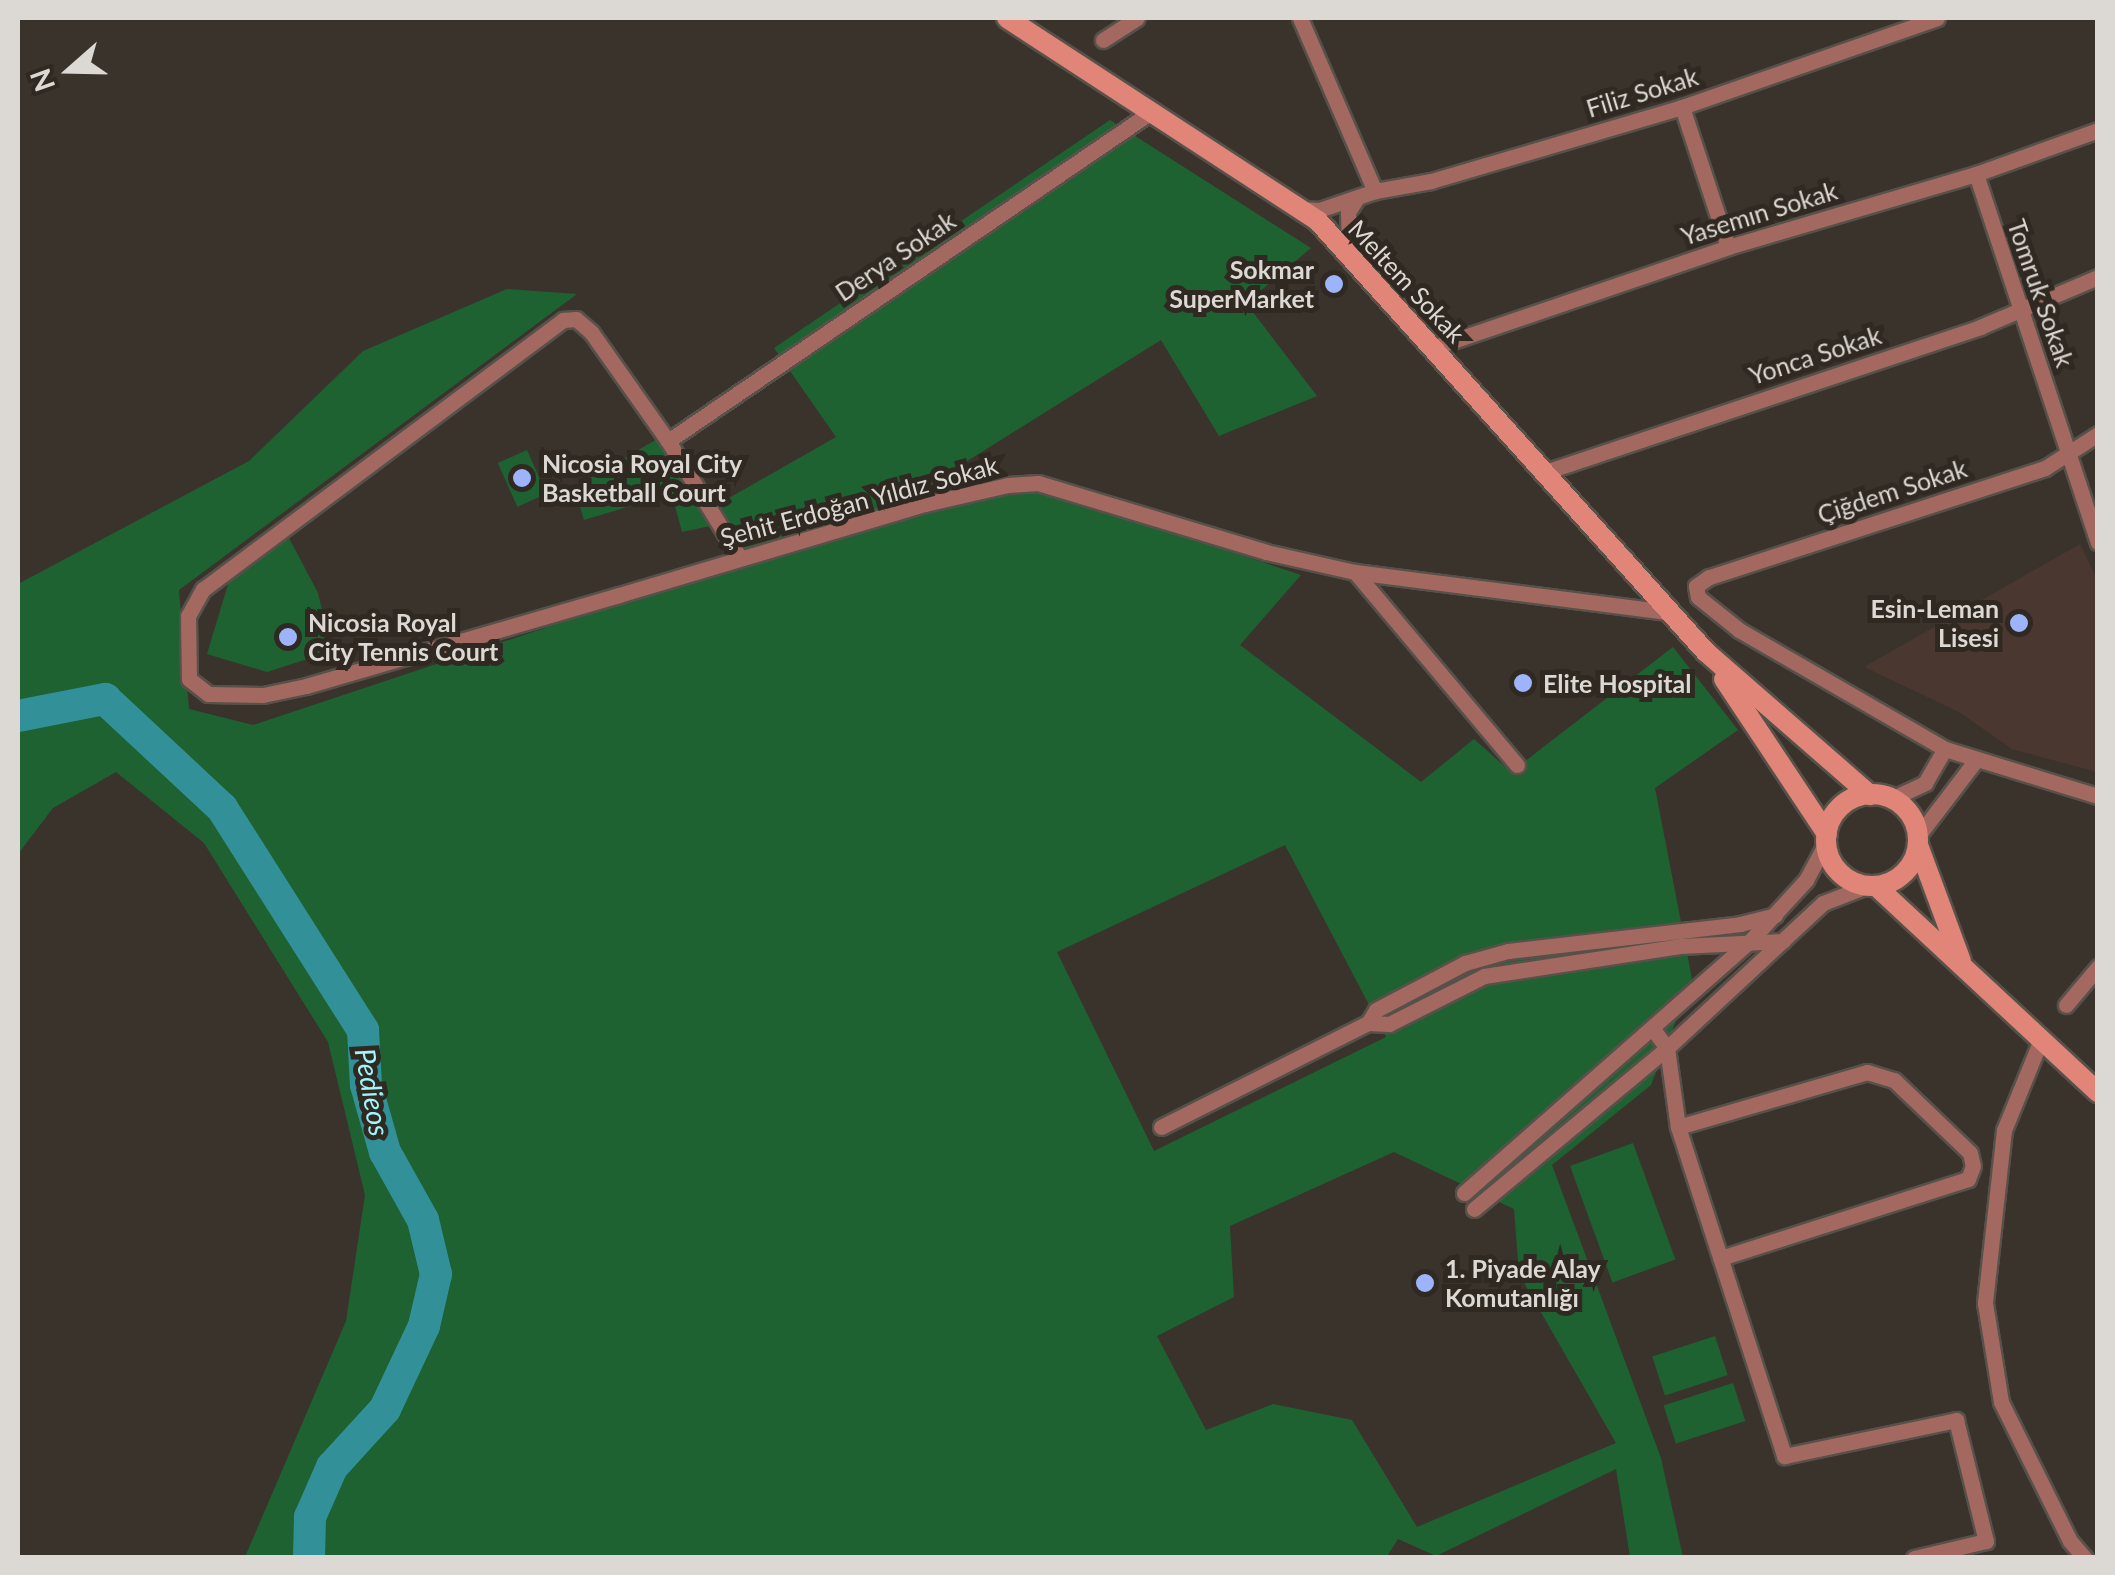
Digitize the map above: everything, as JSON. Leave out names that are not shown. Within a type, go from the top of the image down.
[{"type":"main road","name":"Meltem Sokak","points":[[1006,18],[1300,209],[1349,252],[1706,652],[1870,794]]},
{"type":"main road","name":"Meltem Sokak","points":[[1706,652],[1826,839]]},
{"type":"main road","points":[[1963,966],[1912,818],[1892,799],[1870,794],[1841,806],[1826,839],[1835,867],[1872,886],[2098,1092]]},
{"type":"main road","points":[[1872,886],[1901,876],[1918,841]]},
{"type":"street","points":[[1103,40],[1137,18]]},
{"type":"street","points":[[1300,18],[1375,191]]},
{"type":"street","name":"Filiz Sokak","points":[[1300,209],[1319,210],[1375,191],[1432,181],[1682,107],[1937,18]]},
{"type":"street","points":[[1682,107],[1728,246]]},
{"type":"street","name":"Derya Sokak","points":[[668,441],[1151,112]]},
{"type":"street","name":"Yasemın Sokak","points":[[1436,348],[1728,246],[1976,174],[2098,130]]},
{"type":"street","name":"Tomruk Sokak","points":[[1976,174],[2098,542]]},
{"type":"street","points":[[1349,252],[1348,212],[1357,198]]},
{"type":"street","name":"Yonca Sokak","points":[[1545,472],[2019,312],[2051,294],[2098,278]]},
{"type":"street","name":"Şehit Erdoğan Yıldız Sokak","points":[[668,441],[590,332],[576,319],[547,328],[420,429],[203,589],[188,616],[189,679],[208,694],[263,695],[306,686],[925,504],[1008,484],[1038,483],[1266,552],[1355,572],[1669,612]]},
{"type":"street","name":"Çiğdem Sokak","points":[[1945,748],[1738,630],[1698,596],[1696,586],[1709,577],[2045,468],[2098,434]]},
{"type":"street","points":[[668,441],[740,558]]},
{"type":"street","points":[[1355,572],[1516,764]]},
{"type":"street","points":[[1892,799],[1925,783],[1945,748],[2098,796]]},
{"type":"street","points":[[1918,841],[1976,760]]},
{"type":"street","points":[[1464,1192],[1750,942],[1818,864],[1826,839]]},
{"type":"street","points":[[1474,1209],[1667,1048],[1822,903],[1872,886]]},
{"type":"street","points":[[1368,1023],[1376,1010],[1464,962],[1508,952],[1740,924],[1776,914]]},
{"type":"street","points":[[1161,1127],[1368,1023],[1389,1024],[1449,992],[1506,971],[1680,946],[1782,941]]},
{"type":"street","points":[[2066,1005],[2098,967]]},
{"type":"street","points":[[1652,1029],[1667,1048],[1678,1127],[1784,1456],[1956,1420],[1986,1541],[1914,1558]]},
{"type":"street","points":[[2040,1042],[2004,1130],[1986,1303],[2002,1402],[2070,1541],[2086,1558]]},
{"type":"street","points":[[1678,1127],[1867,1072],[1894,1080],[1970,1152],[1973,1166],[1968,1179],[1720,1258]]},
{"type":"shaded area","name":"Esin-Leman Lisesi","points":[[2080,544],[2097,579],[2097,772],[2012,749],[1959,712],[1864,667]]},
{"type":"green space","points":[[1110,120],[1311,248],[1246,303],[1317,396],[1219,436],[1161,340],[964,463],[1301,575],[1240,645],[1421,782],[1474,739],[1511,772],[1673,647],[1738,730],[1655,788],[1692,979],[1651,1085],[1552,1165],[1661,1458],[1683,1557],[1630,1557],[1616,1469],[1436,1556],[1398,1539],[1386,1558],[245,1557],[346,1321],[365,1195],[328,1042],[204,843],[116,772],[53,808],[18,854],[18,584],[249,461],[363,351],[507,289],[577,294],[179,590],[189,709],[253,725],[749,560],[715,506],[836,437],[774,348]],"holes":[[[1285,845],[1386,1037],[1154,1151],[1057,952]],[[1394,1152],[1514,1209],[1519,1274],[1616,1443],[1417,1527],[1352,1420],[1273,1404],[1206,1430],[1157,1336],[1234,1297],[1230,1226]]]},
{"type":"green space","points":[[659,438],[715,525],[682,532],[670,487],[632,496],[634,505],[584,520],[574,487]]},
{"type":"green space","name":"Nicosia Royal City Basketball Court","points":[[527,450],[547,494],[517,507],[498,463]]},
{"type":"green space","points":[[289,538],[318,593],[332,651],[267,672],[207,654],[229,581]]},
{"type":"green space","points":[[1633,1143],[1675,1260],[1612,1282],[1570,1166]]},
{"type":"green space","points":[[1715,1336],[1728,1375],[1665,1395],[1652,1356]]},
{"type":"green space","points":[[1733,1383],[1745,1421],[1676,1444],[1664,1406]]},
{"type":"waterway","name":"Pedieos","points":[[18,716],[105,699],[222,808],[363,1030],[366,1085],[385,1152],[423,1220],[436,1274],[424,1326],[385,1409],[332,1467],[310,1517],[309,1558]]},
{"type":"place","name":"Sokmar SuperMarket","points":[[1334,284]]},
{"type":"place","name":"Nicosia Royal City Basketball Court","points":[[522,478]]},
{"type":"place","name":"Esin-Leman Lisesi","points":[[2019,623]]},
{"type":"place","name":"Nicosia Royal City Tennis Court","points":[[288,637]]},
{"type":"place","name":"Elite Hospital","points":[[1523,683]]},
{"type":"place","name":"1. Piyade Alay Komutanlığı","points":[[1425,1283]]}]
